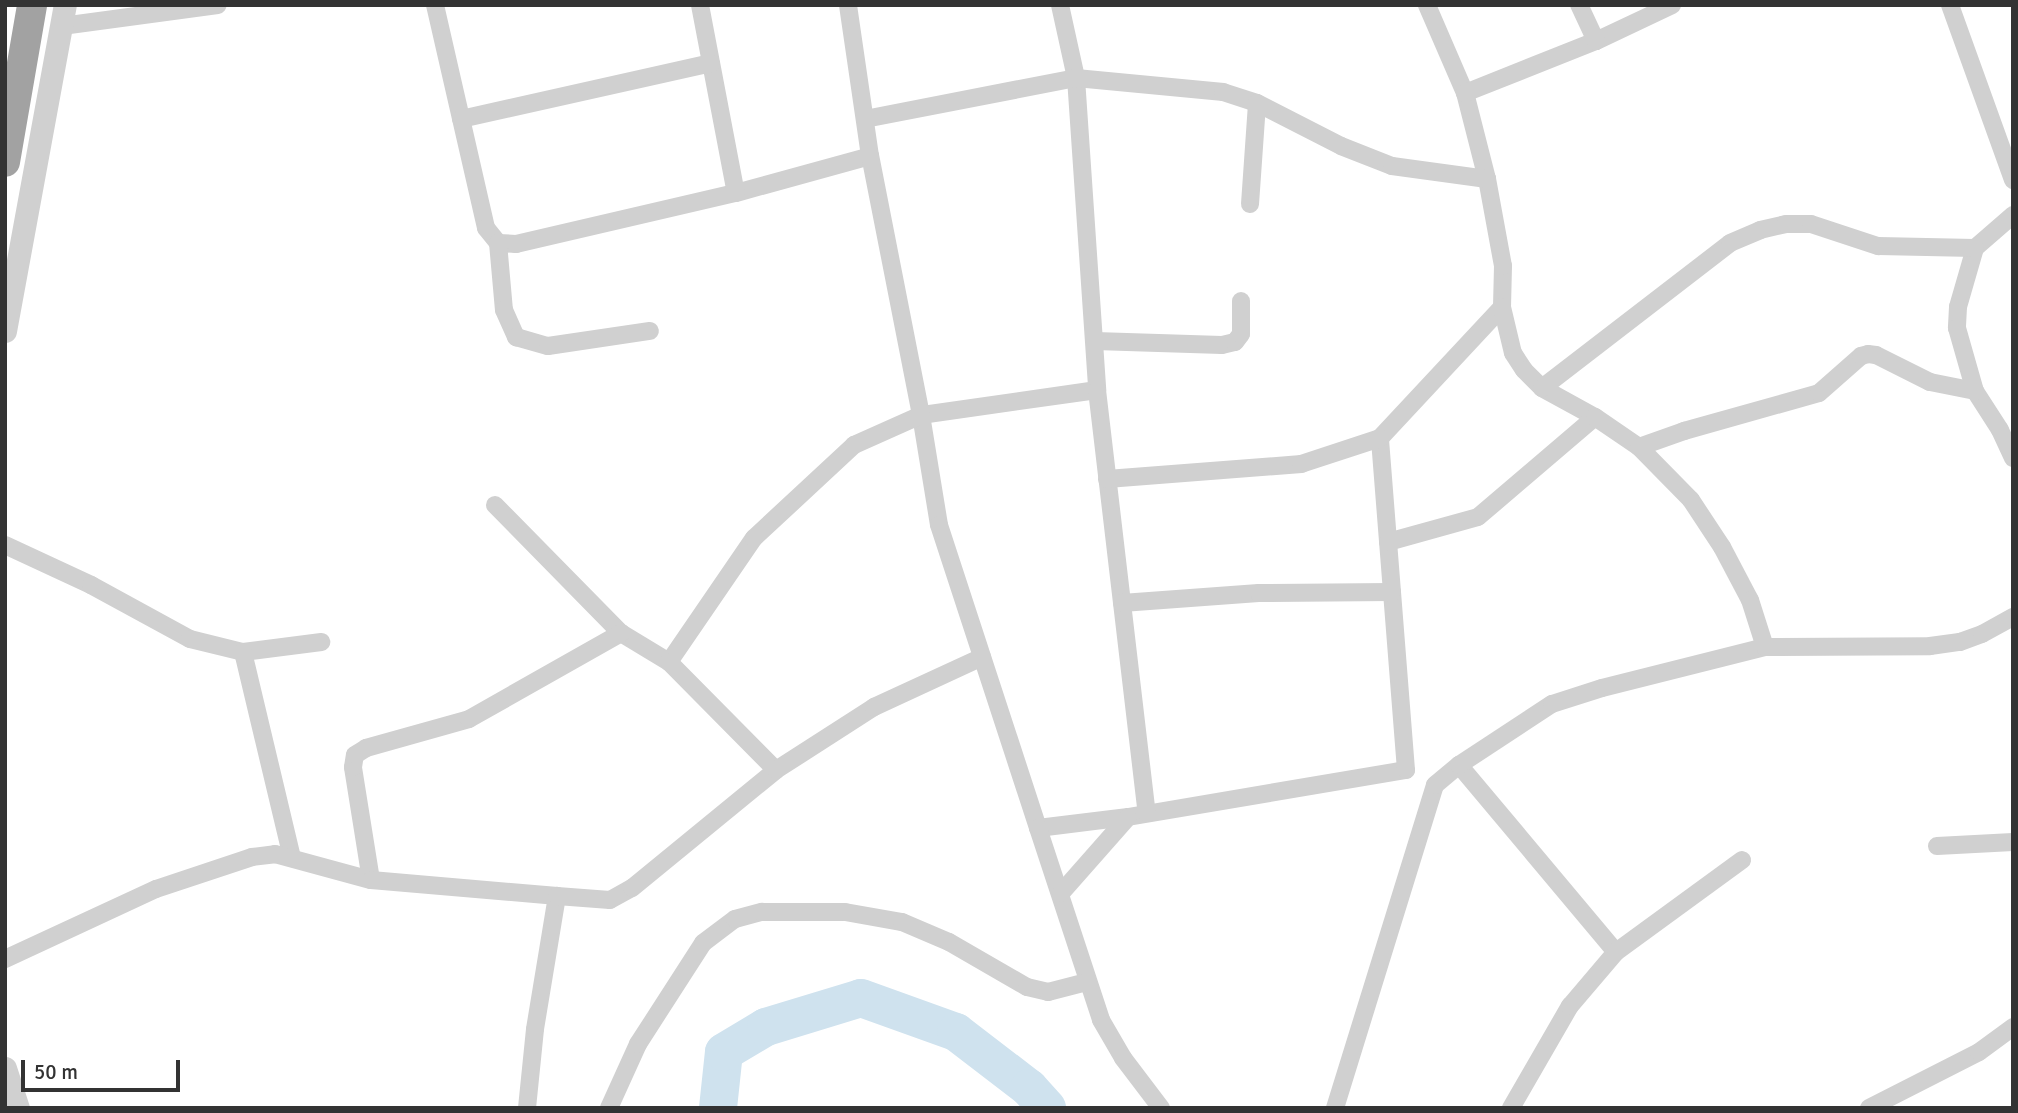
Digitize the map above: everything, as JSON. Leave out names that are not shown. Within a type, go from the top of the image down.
[{"type":"highway","points":[[5,162],[32,5]]},
{"type":"street","points":[[5,331],[64,16],[218,5]]},
{"type":"street","points":[[435,5],[486,228],[498,243],[505,310],[516,337],[548,346],[650,331]]},
{"type":"street","points":[[700,5],[736,193]]},
{"type":"street","points":[[848,5],[870,156],[921,415],[939,525],[1101,1020],[1123,1058],[1161,1108]]},
{"type":"street","points":[[1060,5],[1076,78],[1097,390],[1147,813]]},
{"type":"street","points":[[1427,5],[1465,93],[1488,179],[1503,266],[1502,307],[1513,353],[1524,370],[1542,388],[1595,417],[1639,447],[1691,500],[1722,547],[1750,600],[1766,647]]},
{"type":"street","points":[[1579,5],[1596,41]]},
{"type":"street","points":[[1465,93],[1596,41],[1672,5]]},
{"type":"street","points":[[1950,5],[2013,180]]},
{"type":"street","points":[[461,119],[711,63]]},
{"type":"street","points":[[865,120],[1076,78],[1223,92],[1257,103],[1341,146],[1392,166],[1488,179]]},
{"type":"street","points":[[1250,204],[1257,103]]},
{"type":"street","points":[[498,243],[516,244],[736,193],[870,156]]},
{"type":"street","points":[[2013,215],[1975,248],[1958,307],[1957,328],[1975,391],[2000,430],[2013,458]]},
{"type":"street","points":[[1542,388],[1730,243],[1760,230],[1786,224],[1811,224],[1878,246],[1975,248]]},
{"type":"street","points":[[1095,341],[1222,345],[1235,342],[1241,334],[1241,301]]},
{"type":"street","points":[[1107,479],[1301,464],[1380,438],[1502,307]]},
{"type":"street","points":[[1639,447],[1684,431],[1819,393],[1861,356],[1868,354],[1876,355],[1930,382],[1975,391]]},
{"type":"street","points":[[669,662],[731,567],[754,538],[854,445],[921,415],[1097,390]]},
{"type":"street","points":[[1388,542],[1478,517],[1595,417]]},
{"type":"street","points":[[1380,438],[1406,770]]},
{"type":"street","points":[[495,505],[621,633],[669,662],[776,770]]},
{"type":"street","points":[[5,545],[90,585],[190,639],[243,652],[321,642]]},
{"type":"street","points":[[1122,603],[1259,593],[1392,592]]},
{"type":"street","points":[[1335,1108],[1435,785],[1459,765],[1552,704],[1602,688],[1766,647],[1930,646],[1982,635],[2013,617]]},
{"type":"street","points":[[372,880],[353,767],[355,755],[366,748],[469,719],[621,633]]},
{"type":"street","points":[[243,652],[292,858]]},
{"type":"street","points":[[5,959],[156,889],[252,857],[275,854],[372,880],[610,900],[632,888],[776,770],[874,707],[982,657]]},
{"type":"street","points":[[1459,765],[1616,952]]},
{"type":"street","points":[[1038,828],[1128,817],[1406,770],[1435,785]]},
{"type":"street","points":[[1061,893],[1128,817]]},
{"type":"street","points":[[1937,846],[2013,842]]},
{"type":"street","points":[[1511,1108],[1570,1006],[1616,952],[1742,860]]},
{"type":"street","points":[[527,1108],[535,1029],[557,895]]},
{"type":"street","points":[[609,1108],[638,1044],[704,943],[726,924],[748,915],[762,912],[845,912],[901,922],[949,942],[1027,986],[1048,992],[1087,982]]},
{"type":"street","points":[[1869,1108],[1979,1052],[2013,1027]]},
{"type":"street","points":[[5,1068],[18,1108]]},
{"type":"waterway","points":[[718,1108],[724,1052],[766,1027],[861,998],[956,1032],[1029,1088],[1047,1108]]}]
